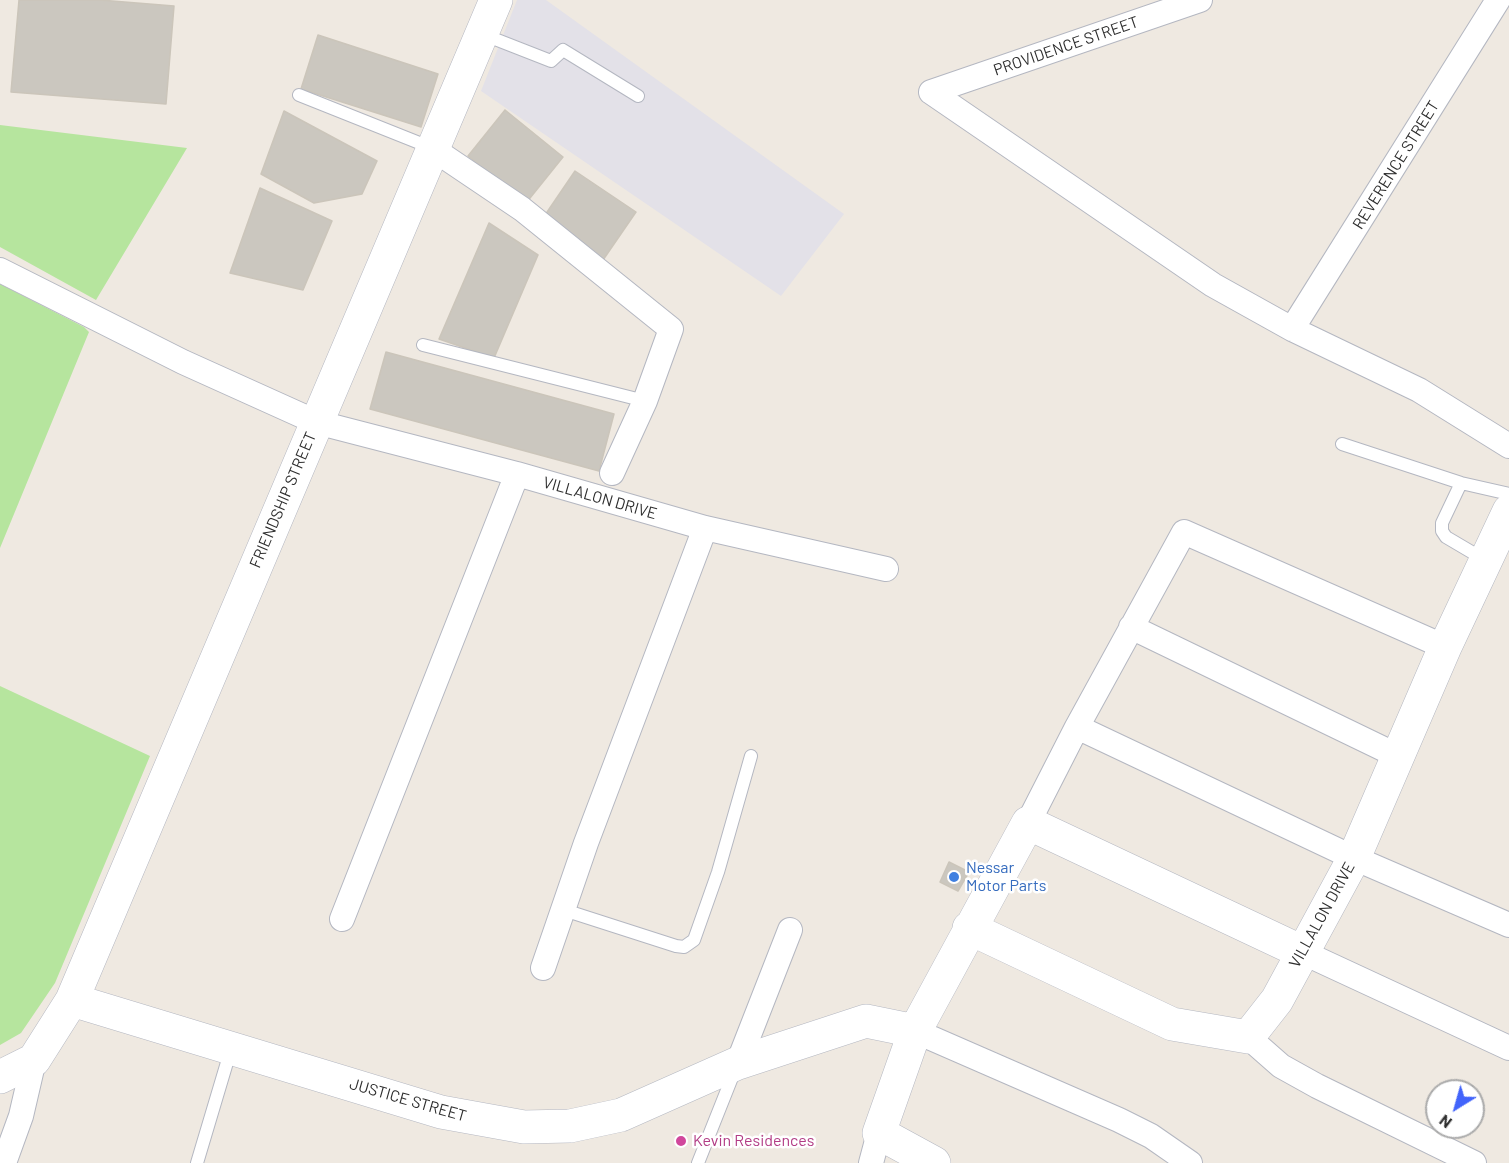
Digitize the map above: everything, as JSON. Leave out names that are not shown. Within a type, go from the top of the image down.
[{"type":"street","name":"FRIENDSHIP STREET","points":[[72,1000],[315,422],[496,0]]},
{"type":"street","name":"PROVIDENCE STREET","points":[[1200,0],[931,92],[1213,285],[1292,328]]},
{"type":"street","name":"REVERENCE STREET","points":[[1292,328],[1498,0]]},
{"type":"street","points":[[434,149],[522,209],[671,329],[645,400],[612,473]]},
{"type":"street","name":"VILLALON DRIVE","points":[[0,270],[183,362],[315,422],[517,474],[705,528],[886,569]]},
{"type":"street","points":[[1292,328],[1419,390],[1509,446]]},
{"type":"street","points":[[342,919],[517,474]]},
{"type":"street","name":"VILLALON DRIVE","points":[[1248,1037],[1276,1000],[1354,858],[1445,647],[1509,511]]},
{"type":"street","points":[[543,968],[705,528]]},
{"type":"street","points":[[934,1163],[875,1148],[915,1031],[1184,532],[1445,647]]},
{"type":"street","points":[[1131,627],[1398,756]]},
{"type":"street","points":[[1077,727],[1354,858],[1509,925]]},
{"type":"street","points":[[1028,824],[1509,1048]]},
{"type":"street","points":[[969,928],[1172,1024],[1248,1037],[1281,1066],[1474,1163]]},
{"type":"street","points":[[738,1063],[790,930]]},
{"type":"street","points":[[4,1163],[21,1116],[34,1060],[72,1000]]},
{"type":"street","name":"JUSTICE STREET","points":[[72,1000],[441,1112],[524,1127],[570,1126],[621,1115],[738,1063],[866,1021],[915,1031]]},
{"type":"street","points":[[915,1031],[1119,1120],[1151,1136],[1190,1163]]},
{"type":"street","points":[[0,1077],[34,1060]]},
{"type":"lane","points":[[482,34],[550,61],[562,50],[638,96]]},
{"type":"lane","points":[[299,95],[434,149]]},
{"type":"lane","points":[[423,345],[645,400]]},
{"type":"lane","points":[[1342,444],[1461,483],[1509,494]]},
{"type":"lane","points":[[1461,483],[1442,524],[1442,531],[1446,537],[1485,560]]},
{"type":"lane","points":[[564,910],[676,946],[684,947],[694,940],[718,872],[751,756]]},
{"type":"lane","points":[[197,1163],[232,1047]]},
{"type":"lane","points":[[698,1163],[738,1063]]},
{"type":"shaded area","points":[[517,0],[546,0],[844,214],[781,296],[481,91]]},
{"type":"green space","points":[[0,125],[187,148],[96,300],[0,247]]},
{"type":"green space","points":[[0,284],[84,327],[89,332],[0,548]]},
{"type":"green space","points":[[0,686],[150,756],[55,983],[21,1033],[0,1045]]},
{"type":"building","points":[[19,0],[100,0],[174,6],[166,104],[11,92]]},
{"type":"building","points":[[318,35],[438,74],[421,127],[301,89]]},
{"type":"building","points":[[505,110],[563,157],[526,203],[468,156]]},
{"type":"building","points":[[284,111],[377,161],[362,194],[314,203],[261,174]]},
{"type":"building","points":[[575,171],[636,212],[603,260],[543,218]]},
{"type":"building","points":[[260,188],[332,221],[303,290],[230,273]]},
{"type":"building","points":[[489,223],[538,255],[494,358],[439,339]]},
{"type":"building","points":[[386,352],[614,414],[599,471],[370,409]]},
{"type":"building","name":"Nessar Motor Parts","points":[[949,862],[969,872],[958,891],[940,882]]},
{"type":"place","name":"Nessar Motor Parts","points":[[954,877]]},
{"type":"place","name":"Kevin Residences","points":[[681,1141]]}]
